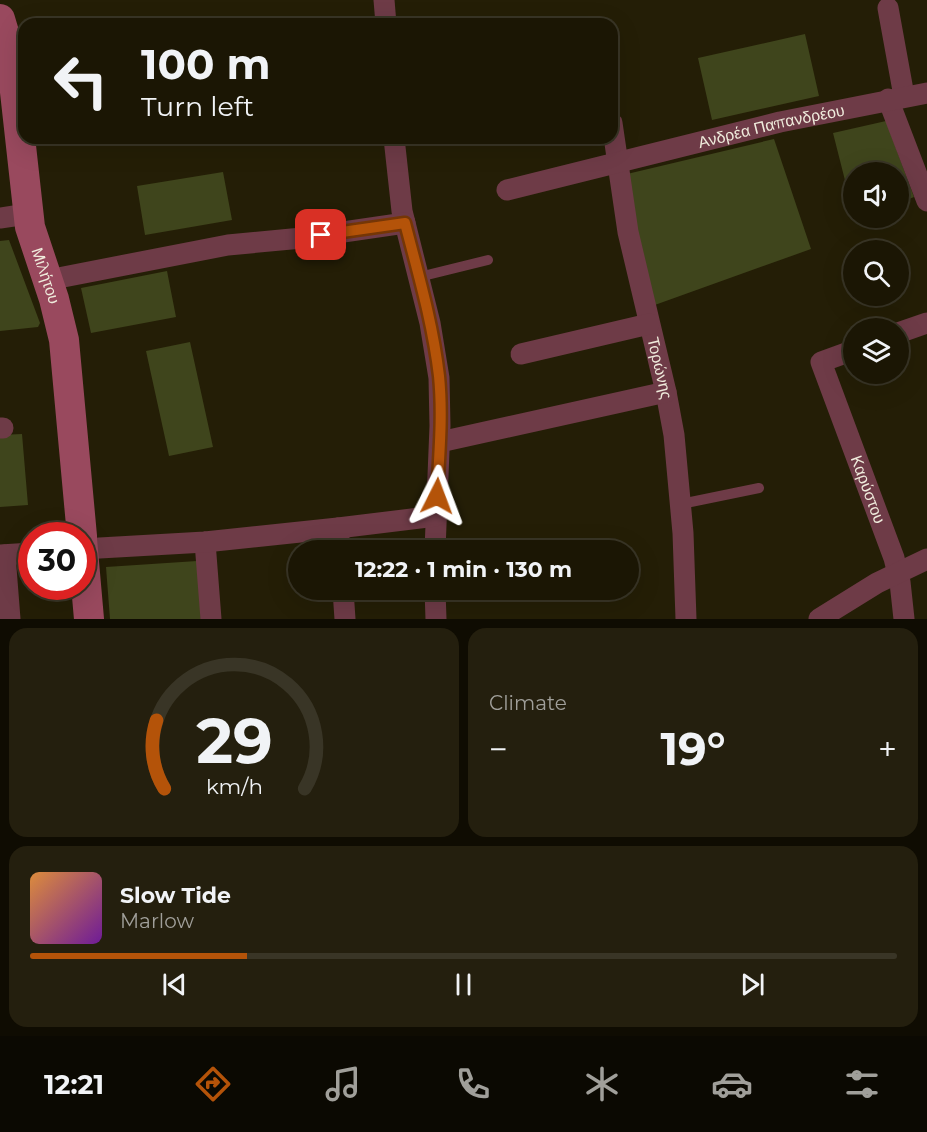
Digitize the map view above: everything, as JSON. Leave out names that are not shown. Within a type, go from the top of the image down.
[{"type":"street","points":[[384,0],[386,18]]},
{"type":"street","points":[[888,8],[896,98],[927,201]]},
{"type":"street","name":"Μιλήτου","points":[[0,19],[11,56],[14,216],[32,238],[48,280],[64,340],[81,522]]},
{"type":"street","name":"Ανδρέα Παπανδρέου","points":[[507,190],[780,122],[927,93]]},
{"type":"street","points":[[395,144],[405,223],[437,360],[440,442],[435,540]]},
{"type":"street","name":"Τορώνης","points":[[615,144],[629,240],[666,392],[677,455],[686,619]]},
{"type":"street","points":[[48,280],[228,245],[302,238],[405,223]]},
{"type":"street","points":[[909,329],[927,323]]},
{"type":"street","points":[[521,354],[649,324]]},
{"type":"street","name":"Καρύστου","points":[[843,354],[821,362],[898,572],[904,619]]},
{"type":"street","points":[[440,442],[666,392]]},
{"type":"street","points":[[96,543],[205,542],[436,516]]},
{"type":"street","points":[[338,528],[339,540]]},
{"type":"street","points":[[205,542],[211,619]]},
{"type":"street","points":[[10,619],[2,555],[18,554]]},
{"type":"street","points":[[819,619],[861,592],[927,559]]},
{"type":"street","name":"Μιλήτου","points":[[88,600],[89,619]]},
{"type":"street","points":[[344,600],[345,619]]},
{"type":"street","points":[[435,600],[436,619]]},
{"type":"lane","points":[[419,277],[488,260]]},
{"type":"lane","points":[[681,504],[759,488]]},
{"type":"green space","points":[[805,34],[819,96],[712,120],[698,58]]},
{"type":"green space","points":[[886,121],[901,162],[843,162],[843,172],[833,133]]},
{"type":"green space","points":[[774,139],[811,249],[652,306],[627,174]]},
{"type":"green space","points":[[223,172],[232,220],[145,235],[137,186]]},
{"type":"green space","points":[[909,183],[914,197],[909,199]]},
{"type":"green space","points":[[9,240],[40,323],[38,327],[0,331],[0,241]]},
{"type":"green space","points":[[167,271],[176,317],[91,333],[81,288]]},
{"type":"green space","points":[[190,342],[213,447],[169,456],[146,351]]},
{"type":"green space","points":[[22,434],[28,505],[0,507],[0,435]]},
{"type":"green space","points":[[197,561],[201,619],[110,619],[106,567]]},
{"type":"route","points":[[321,235],[405,223],[430,323],[439,378],[440,426],[437,496]]}]
